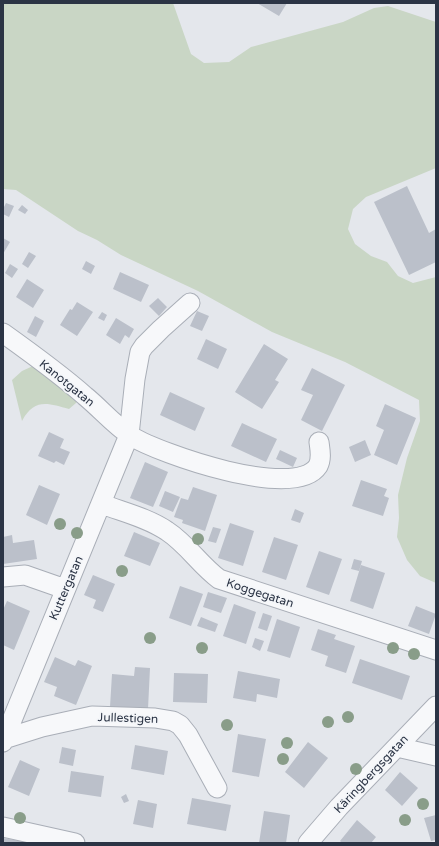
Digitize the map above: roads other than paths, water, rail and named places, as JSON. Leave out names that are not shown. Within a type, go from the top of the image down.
[{"type":"street","name":"Kuttergatan","points":[[4,740],[129,435],[135,379],[140,352],[156,334],[190,303]]},
{"type":"street","name":"Kanotgatan","points":[[3,333],[57,372],[129,435]]},
{"type":"street","points":[[129,435],[138,440],[202,465],[243,474],[284,478],[297,478],[313,471],[320,461],[319,442]]},
{"type":"street","name":"Koggegatan","points":[[102,504],[155,524],[168,531],[219,579],[436,650]]},
{"type":"street","points":[[3,577],[25,575],[65,589]]},
{"type":"street","name":"Käringbergsgatan","points":[[308,843],[339,807],[436,706]]},
{"type":"street","name":"Jullestigen","points":[[4,740],[42,727],[92,716],[155,718],[172,721],[180,725],[188,735],[217,788]]},
{"type":"street","points":[[397,747],[436,756]]},
{"type":"street","points":[[3,827],[75,843]]}]
